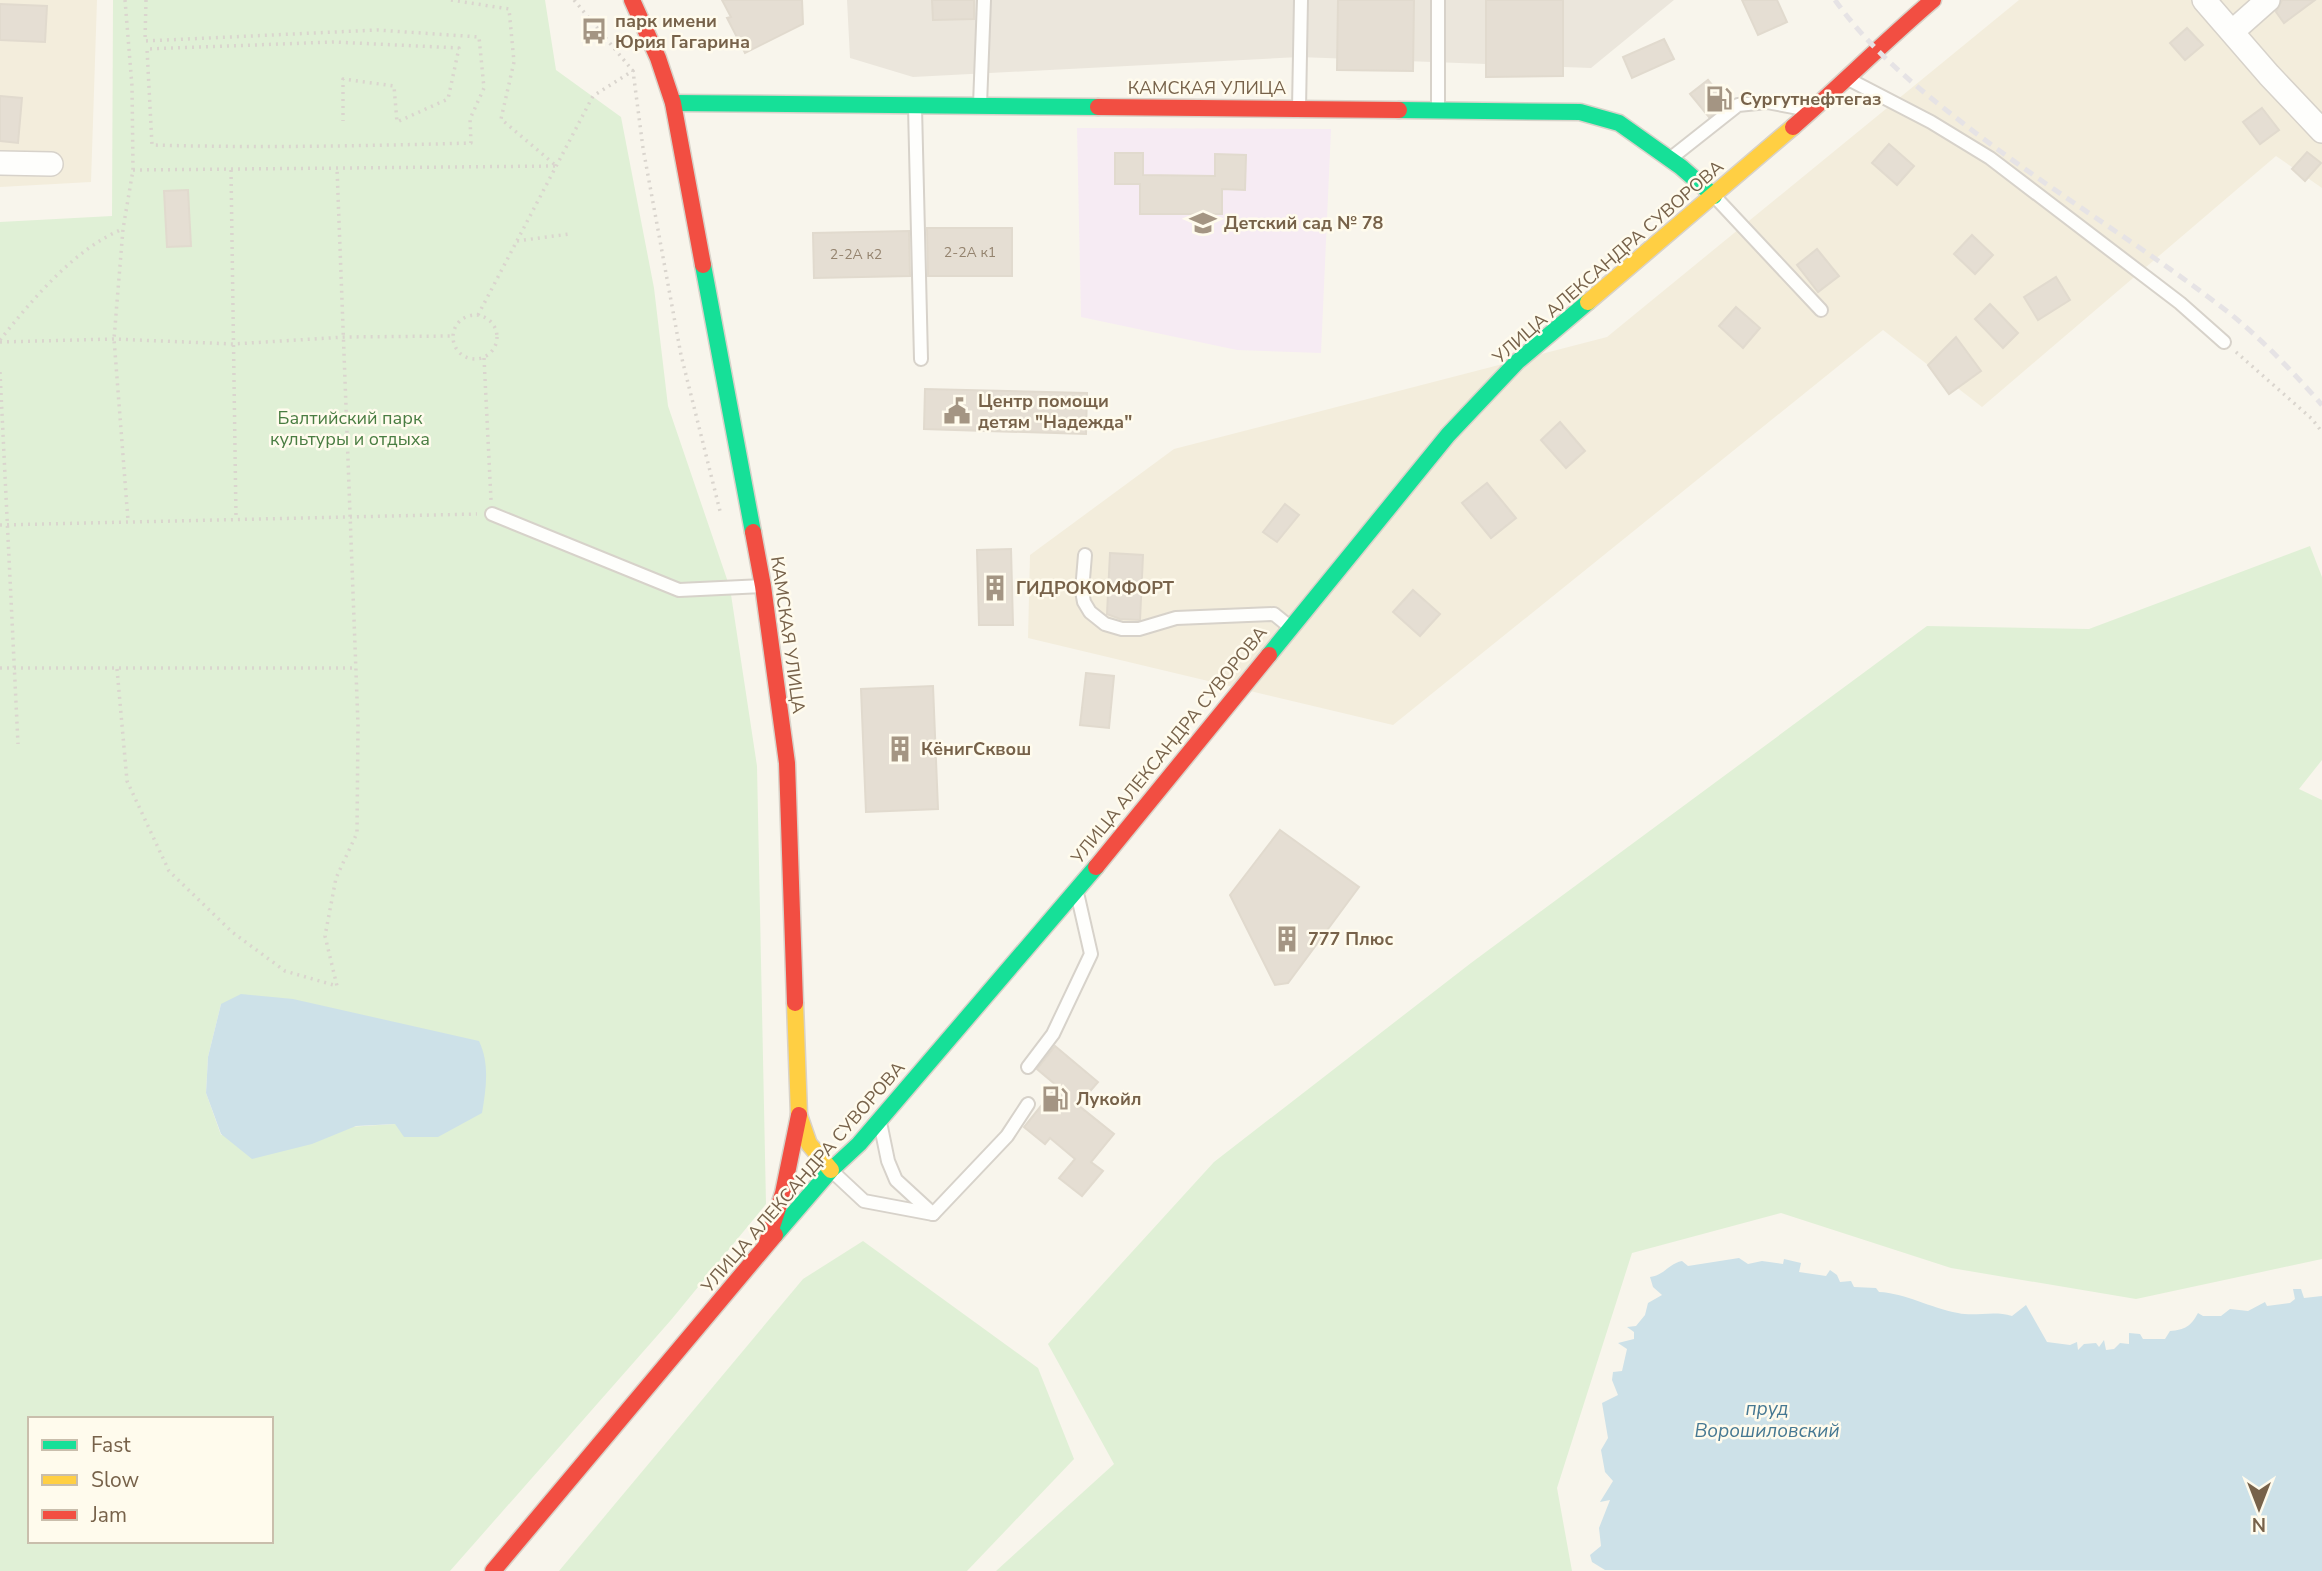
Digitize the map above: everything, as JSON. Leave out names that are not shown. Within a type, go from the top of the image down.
[{"type":"main road","name":"КАМСКАЯ УЛИЦА","points":[[632,0],[658,58],[673,103],[763,586],[787,763],[799,1115],[809,1144],[831,1170]]},
{"type":"main road","name":"УЛИЦА АЛЕКСАНДРА СУВОРОВА","points":[[492,1571],[831,1170],[859,1144],[1077,890],[1448,435],[1517,362],[1812,111],[1933,0]]},
{"type":"main road","name":"КАМСКАЯ УЛИЦА","points":[[673,103],[1580,112],[1619,123],[1670,159],[1714,196]]},
{"type":"main road","points":[[765,1247],[783,1193],[799,1115]]},
{"type":"street","points":[[2204,0],[2284,92],[2322,131]]},
{"type":"street","points":[[2232,32],[2268,0]]},
{"type":"street","points":[[0,163],[51,164]]},
{"type":"lane","points":[[980,105],[984,0]]},
{"type":"lane","points":[[1299,108],[1301,0]]},
{"type":"lane","points":[[1438,0],[1438,109]]},
{"type":"lane","points":[[1848,79],[1931,122],[1990,158],[2180,303],[2224,342]]},
{"type":"lane","points":[[1670,159],[1738,105],[1767,102],[1812,111]]},
{"type":"lane","points":[[915,105],[921,359]]},
{"type":"lane","points":[[1714,196],[1821,310]]},
{"type":"lane","points":[[492,514],[679,590],[763,586]]},
{"type":"lane","points":[[1085,555],[1082,592],[1084,602],[1090,612],[1105,624],[1122,629],[1139,629],[1176,618],[1274,614],[1290,627]]},
{"type":"lane","points":[[1028,1067],[1053,1034],[1091,954],[1077,890]]},
{"type":"lane","points":[[933,1214],[1007,1136],[1028,1104]]},
{"type":"lane","points":[[880,1120],[888,1161],[896,1181],[933,1214]]},
{"type":"lane","points":[[831,1170],[864,1201],[933,1214]]},
{"type":"path","points":[[125,0],[132,86],[133,170],[123,229],[114,339],[128,520]]},
{"type":"path","points":[[146,0],[145,41],[377,30],[479,37],[484,88],[470,119],[471,143],[262,148],[152,145],[147,49],[334,42],[460,48],[448,99],[397,122],[394,86],[343,79],[343,121]]},
{"type":"path","points":[[451,0],[509,9],[514,62],[501,119],[556,166]]},
{"type":"path","points":[[478,315],[593,96],[658,58]]},
{"type":"path","points":[[133,170],[556,166]]},
{"type":"path","points":[[117,669],[127,781],[169,872],[232,932],[285,971],[337,986],[325,936],[336,878],[357,833],[357,668],[337,168]]},
{"type":"path","points":[[231,170],[236,518]]},
{"type":"path","points":[[0,341],[28,305],[71,264],[103,236],[123,229]]},
{"type":"path","points":[[517,241],[569,234]]},
{"type":"path","points":[[478,315],[492,322],[498,336],[492,352],[484,358],[470,360],[459,354],[452,342],[453,336],[458,322],[465,317],[478,315]]},
{"type":"path","points":[[0,341],[114,339],[233,344],[345,337],[453,336]]},
{"type":"path","points":[[2224,342],[2312,419],[2322,432]]},
{"type":"path","points":[[0,525],[128,520],[492,514],[484,358]]},
{"type":"path","points":[[0,372],[18,744]]},
{"type":"path","points":[[0,668],[357,668]]},
{"type":"shaded area","points":[[0,0],[97,0],[91,182],[0,187]]},
{"type":"shaded area","points":[[847,0],[1674,0],[1591,68],[1299,57],[913,77],[850,58]]},
{"type":"shaded area","points":[[2019,0],[2322,0],[2322,188],[2276,156],[1982,407],[1883,330],[1393,725],[1028,638],[1030,555],[1174,449],[1607,337]]},
{"type":"shaded area","name":"Детский сад № 78","points":[[1077,128],[1331,129],[1321,353],[1237,350],[1081,317]]},
{"type":"green space","name":"Балтийский парк культуры и отдыха","points":[[113,0],[545,0],[556,70],[621,117],[654,288],[668,406],[730,588],[757,766],[766,1204],[671,1320],[450,1571],[0,1571],[0,222],[112,216]],"holes":[[[221,1004],[438,1137],[395,1124],[221,1135],[206,1093],[208,1057]]]},
{"type":"green space","points":[[2310,546],[2322,577],[2322,760],[2299,789],[2322,800],[2322,1259],[2136,1299],[1951,1268],[1781,1213],[1632,1253],[1557,1488],[1572,1571],[996,1571],[1114,1464],[1048,1344],[1214,1162],[1471,963],[1927,626],[2089,629]]},
{"type":"green space","points":[[863,1241],[1038,1368],[1074,1459],[967,1571],[559,1571],[803,1279]]},
{"type":"water","points":[[241,994],[293,999],[479,1041],[486,1068],[482,1113],[438,1137],[404,1137],[395,1124],[356,1126],[312,1144],[252,1159],[221,1134],[206,1093],[208,1057],[221,1004]]},
{"type":"water","name":"пруд Ворошиловский","points":[[1739,1258],[1748,1264],[1762,1261],[1783,1264],[1784,1259],[1801,1263],[1799,1272],[1826,1276],[1830,1270],[1837,1275],[1840,1282],[1851,1281],[1854,1287],[1876,1288],[1879,1292],[1958,1313],[2012,1316],[2026,1305],[2047,1342],[2070,1345],[2077,1342],[2078,1350],[2084,1344],[2096,1343],[2099,1347],[2104,1340],[2106,1350],[2114,1349],[2120,1343],[2129,1344],[2129,1333],[2140,1334],[2143,1339],[2165,1339],[2170,1331],[2190,1324],[2198,1313],[2203,1316],[2221,1316],[2230,1309],[2248,1311],[2265,1302],[2267,1306],[2290,1303],[2295,1299],[2293,1289],[2301,1289],[2304,1298],[2322,1296],[2322,1571],[1605,1570],[1592,1562],[1590,1555],[1601,1546],[1599,1528],[1610,1500],[1600,1502],[1613,1481],[1605,1472],[1601,1450],[1608,1438],[1602,1403],[1618,1395],[1612,1380],[1613,1372],[1622,1371],[1627,1349],[1618,1343],[1634,1339],[1634,1332],[1627,1327],[1636,1326],[1645,1315],[1648,1303],[1662,1295],[1653,1287],[1650,1277],[1682,1261],[1688,1266]]},
{"type":"building","points":[[722,0],[802,0],[803,24],[745,53],[727,18],[731,17]]},
{"type":"building","points":[[932,0],[974,0],[974,19],[933,20]]},
{"type":"building","points":[[1338,0],[1414,0],[1413,71],[1337,70]]},
{"type":"building","points":[[1486,0],[1563,0],[1563,76],[1486,77]]},
{"type":"building","points":[[1742,0],[1777,0],[1787,22],[1758,35]]},
{"type":"building","points":[[2282,0],[2315,0],[2284,23],[2276,12]]},
{"type":"building","points":[[0,4],[47,6],[45,42],[0,40]]},
{"type":"building","points":[[2187,28],[2203,45],[2185,60],[2170,43]]},
{"type":"building","points":[[1664,39],[1674,59],[1632,78],[1623,57]]},
{"type":"building","points":[[1708,80],[1727,103],[1709,117],[1690,94]]},
{"type":"building","points":[[0,96],[22,98],[18,143],[0,141]]},
{"type":"building","points":[[2262,108],[2279,130],[2260,144],[2243,122]]},
{"type":"building","points":[[1889,144],[1914,166],[1897,185],[1872,163]]},
{"type":"building","points":[[2307,152],[2321,163],[2305,181],[2292,169]]},
{"type":"building","points":[[1115,153],[1143,153],[1143,175],[1215,176],[1215,154],[1246,155],[1245,190],[1222,189],[1222,214],[1140,214],[1140,184],[1115,184]]},
{"type":"building","points":[[188,190],[191,246],[167,247],[164,191]]},
{"type":"building","points":[[927,228],[1012,228],[1012,276],[928,276]]},
{"type":"building","points":[[909,231],[910,276],[814,278],[813,233]]},
{"type":"building","points":[[1972,235],[1993,255],[1975,274],[1954,254]]},
{"type":"building","points":[[1817,249],[1839,276],[1818,292],[1797,265]]},
{"type":"building","points":[[2056,277],[2070,300],[2038,320],[2024,297]]},
{"type":"building","points":[[1990,304],[2018,333],[2003,348],[1975,319]]},
{"type":"building","points":[[1736,307],[1760,328],[1743,348],[1719,326]]},
{"type":"building","points":[[1956,337],[1981,371],[1949,394],[1928,365]]},
{"type":"building","points":[[925,389],[1087,393],[1086,434],[924,429]]},
{"type":"building","points":[[1560,422],[1585,451],[1566,468],[1541,440]]},
{"type":"building","points":[[1487,483],[1516,518],[1491,538],[1462,503]]},
{"type":"building","points":[[1285,504],[1299,515],[1277,542],[1263,532]]},
{"type":"building","name":"ГИДРОКОМФОРТ","points":[[1011,549],[1013,625],[979,625],[977,550]]},
{"type":"building","points":[[1110,553],[1143,555],[1140,620],[1120,619],[1107,614]]},
{"type":"building","points":[[1413,590],[1440,614],[1420,636],[1393,612]]},
{"type":"building","points":[[1086,673],[1114,676],[1109,728],[1080,725]]},
{"type":"building","name":"КёнигСквош","points":[[933,686],[938,809],[866,812],[861,689]]},
{"type":"building","name":"777 Плюс","points":[[1280,830],[1359,887],[1288,983],[1275,985],[1230,895]]},
{"type":"building","points":[[1055,1046],[1098,1082],[1078,1105],[1114,1134],[1091,1162],[1103,1171],[1082,1196],[1059,1178],[1075,1159],[1050,1138],[1045,1144],[1024,1127],[1057,1086],[1037,1069]]},
{"type":"railway","points":[[1835,0],[1883,56],[1919,88],[2008,157],[2228,312],[2277,356],[2322,405]]},
{"type":"traffic: fast","points":[[673,103],[1098,107]]},
{"type":"traffic: fast","points":[[1399,110],[1580,112],[1619,123],[1681,167],[1714,196]]},
{"type":"traffic: fast","points":[[703,265],[753,532]]},
{"type":"traffic: fast","points":[[1269,655],[1448,435],[1517,362],[1588,302]]},
{"type":"traffic: fast","points":[[775,1235],[831,1170],[859,1144],[1096,867]]},
{"type":"traffic: slow","points":[[1588,302],[1793,127]]},
{"type":"traffic: slow","points":[[795,1003],[799,1115],[809,1144],[831,1170]]},
{"type":"traffic: jam","points":[[632,0],[658,58],[673,103],[703,265]]},
{"type":"traffic: jam","points":[[1793,127],[1933,0]]},
{"type":"traffic: jam","points":[[1098,107],[1399,110]]},
{"type":"traffic: jam","points":[[753,532],[787,763],[795,1003]]},
{"type":"traffic: jam","points":[[1096,867],[1269,655]]},
{"type":"traffic: jam","points":[[767,1242],[783,1193],[799,1115]]},
{"type":"traffic: jam","points":[[493,1571],[775,1235]]},
{"type":"place","name":"парк имени Юрия Гагарина","points":[[594,31]]},
{"type":"place","name":"Сургутнефтегаз","points":[[1719,99]]},
{"type":"place","name":"Детский сад № 78","points":[[1203,223]]},
{"type":"place","name":"Центр помощи детям \"Надежда\"","points":[[957,411]]},
{"type":"place","name":"ГИДРОКОМФОРТ","points":[[995,588]]},
{"type":"place","name":"КёнигСквош","points":[[900,749]]},
{"type":"place","name":"777 Плюс","points":[[1287,939]]},
{"type":"place","name":"Лукойл","points":[[1055,1099]]}]
